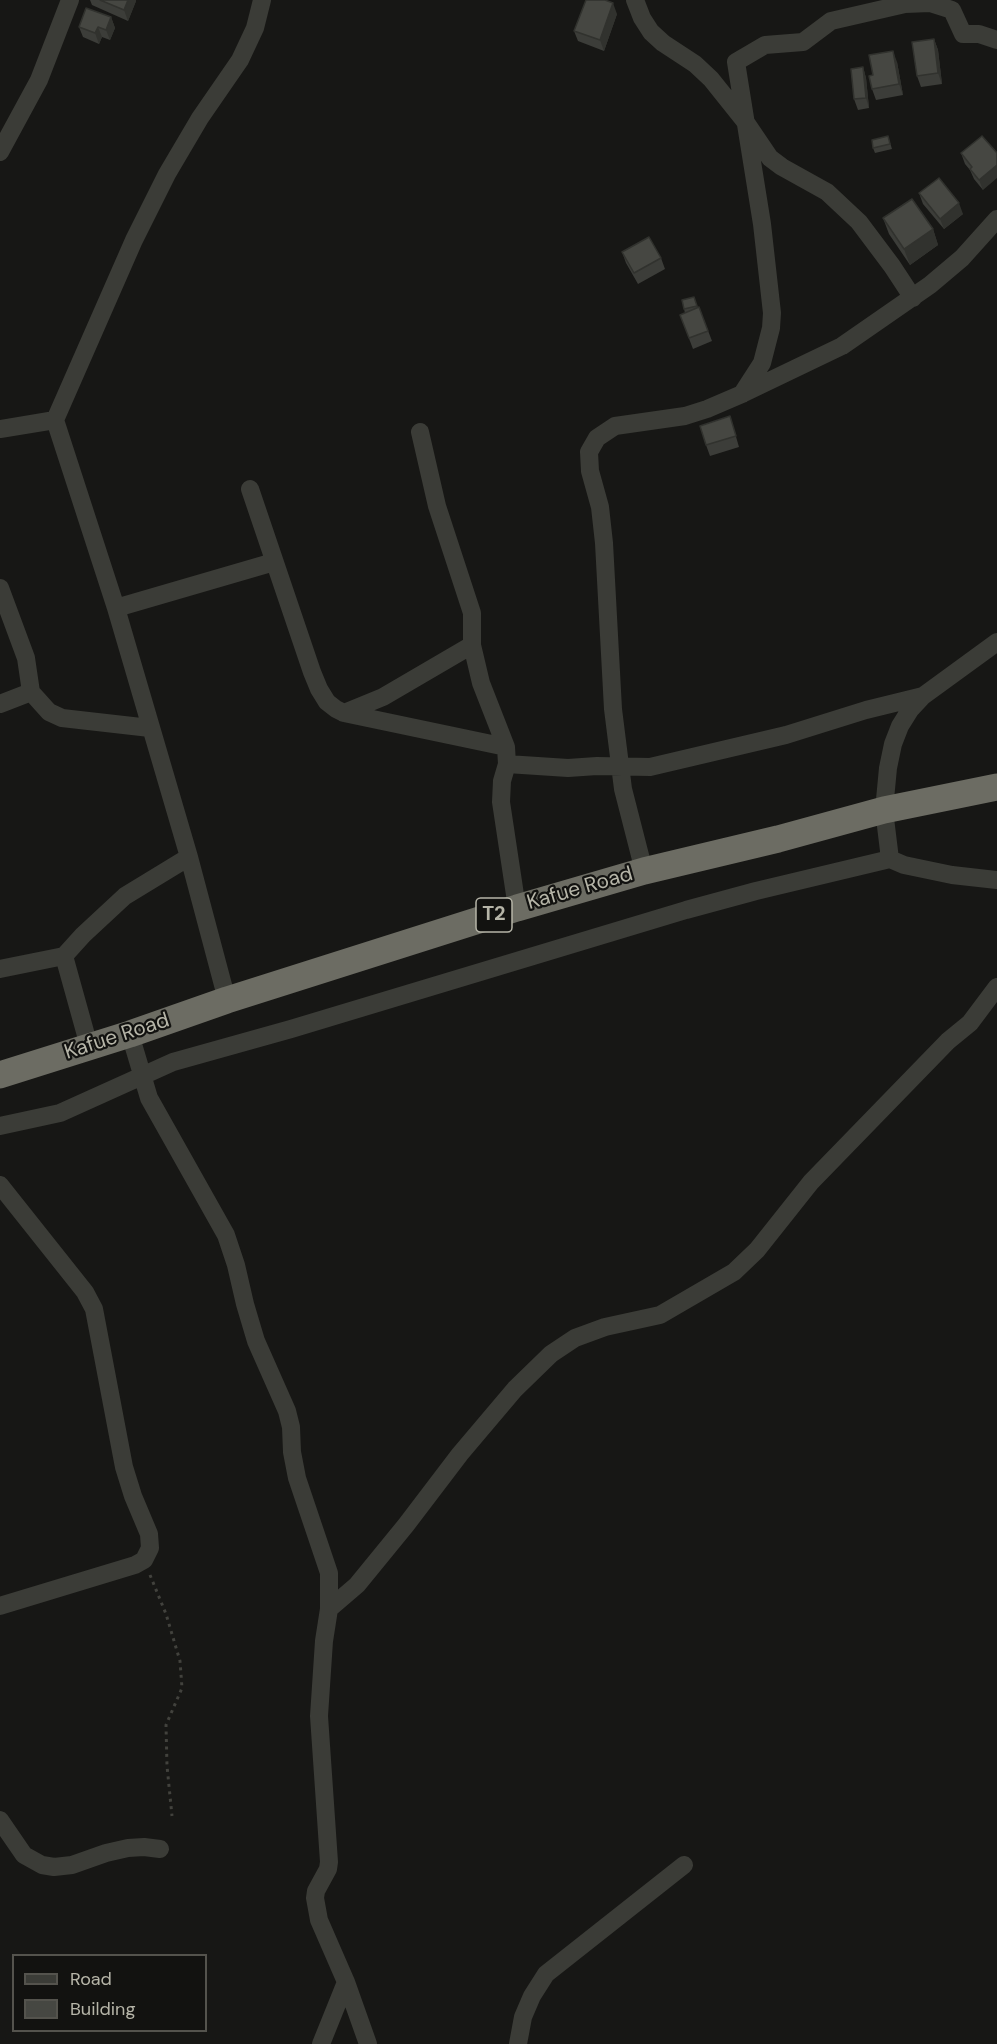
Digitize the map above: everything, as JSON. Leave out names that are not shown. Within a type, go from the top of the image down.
[{"type":"highway","name":"Kafue Road","points":[[0,1075],[517,908],[644,871],[778,839],[884,810],[997,787]]},
{"type":"street","points":[[0,152],[39,80],[70,0]]},
{"type":"street","points":[[227,1000],[189,857],[116,608],[55,420],[134,240],[167,174],[200,118],[240,60],[255,28],[262,0]]},
{"type":"street","points":[[635,0],[651,32],[663,43],[695,64],[711,79],[747,124],[770,158],[827,192],[859,222],[913,298]]},
{"type":"street","points":[[742,394],[762,363],[771,328],[772,313],[762,224],[736,62],[765,45],[803,42],[831,21],[905,4],[930,3],[952,10],[963,34],[979,34],[997,40]]},
{"type":"street","points":[[644,871],[629,815],[620,768],[613,710],[604,543],[600,507],[590,471],[589,452],[597,438],[615,426],[685,416],[742,394],[842,346],[913,298],[962,258],[997,219]]},
{"type":"street","points":[[0,429],[55,420]]},
{"type":"street","points":[[420,432],[437,506],[472,613],[472,645],[482,683],[506,756],[501,802],[517,908]]},
{"type":"street","points":[[250,489],[319,689],[327,702],[344,713],[506,756],[568,768],[597,766],[620,768],[650,767],[752,744],[866,710],[923,696]]},
{"type":"street","points":[[116,608],[274,562]]},
{"type":"street","points":[[0,588],[26,658],[31,692],[49,712],[62,718],[150,728]]},
{"type":"street","points":[[890,859],[884,810],[888,768],[900,726],[923,696],[997,642]]},
{"type":"street","points":[[344,713],[397,690],[472,645]]},
{"type":"street","points":[[0,704],[31,692]]},
{"type":"street","points":[[0,969],[64,956],[125,896],[189,857]]},
{"type":"street","points":[[0,1126],[60,1113],[173,1062],[756,891],[890,859],[904,865],[933,871],[997,880]]},
{"type":"street","points":[[64,956],[89,1046]]},
{"type":"street","points":[[329,1609],[357,1585],[460,1454],[515,1389],[550,1354],[575,1338],[605,1327],[660,1315],[734,1272],[757,1250],[811,1182],[948,1041],[970,1023],[997,987]]},
{"type":"street","points":[[130,1034],[149,1098],[161,1123],[216,1213],[226,1235],[256,1341],[287,1411],[297,1478],[328,1573],[329,1609],[324,1641],[319,1716],[329,1862],[315,1898],[319,1920],[346,1982],[368,2044]]},
{"type":"street","points":[[0,1185],[85,1292],[94,1309],[124,1467],[149,1534],[150,1548],[144,1560],[135,1565],[0,1606]]},
{"type":"street","points":[[0,1820],[24,1855],[42,1865],[54,1867],[72,1865],[98,1855],[128,1848],[160,1849]]},
{"type":"street","points":[[518,2044],[523,2017],[532,1996],[546,1974],[684,1865]]},
{"type":"street","points":[[321,2044],[346,1982]]},
{"type":"path","points":[[144,1560],[166,1614],[180,1661],[182,1688],[166,1725],[172,1816]]},
{"type":"building","points":[[100,0],[128,0],[124,10]]},
{"type":"building","points":[[586,0],[605,0],[613,3],[600,40],[574,31]]},
{"type":"building","points":[[86,8],[111,17],[106,30],[98,27],[95,33],[79,27]]},
{"type":"building","points":[[934,39],[938,73],[917,76],[912,42]]},
{"type":"building","points":[[893,51],[899,84],[872,89],[869,76],[873,75],[869,55]]},
{"type":"building","points":[[863,67],[866,98],[854,99],[851,69]]},
{"type":"building","points":[[888,136],[890,144],[873,148],[872,140]]},
{"type":"building","points":[[982,136],[997,153],[997,165],[979,180],[961,153]]},
{"type":"building","points":[[939,178],[959,203],[940,219],[919,193]]},
{"type":"building","points":[[912,199],[933,229],[904,249],[883,218]]},
{"type":"building","points":[[649,237],[661,258],[634,273],[622,252]]},
{"type":"building","points":[[694,297],[697,306],[684,309],[682,300]]},
{"type":"building","points":[[699,307],[708,331],[689,338],[680,315]]},
{"type":"building","points":[[730,416],[736,436],[706,445],[700,426]]}]
